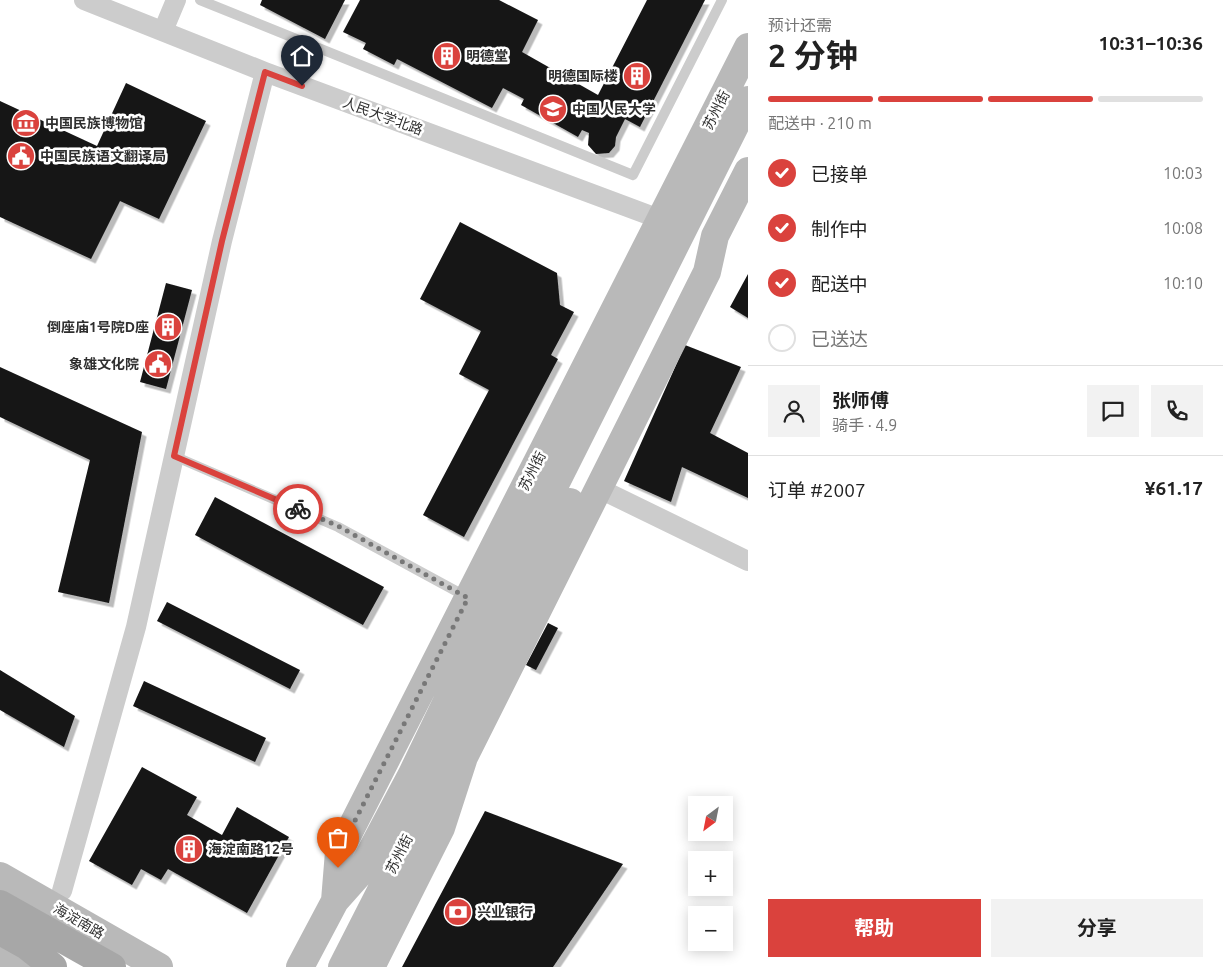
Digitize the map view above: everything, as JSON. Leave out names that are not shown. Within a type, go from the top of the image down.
[{"type":"main road","name":"海淀南路","points":[[0,904],[112,967]]},
{"type":"main road","points":[[0,931],[27,946],[53,967]]},
{"type":"street","name":"人民大学北路","points":[[84,0],[265,72],[671,224]]},
{"type":"street","points":[[163,32],[176,0]]},
{"type":"street","name":"苏州街","points":[[300,967],[335,901],[359,874],[412,774],[475,644],[671,224],[748,47]]},
{"type":"street","points":[[62,891],[136,627],[222,241],[265,72]]},
{"type":"street","name":"苏州街","points":[[335,901],[339,852],[468,598],[671,224],[748,100]]},
{"type":"street","name":"苏州街","points":[[370,967],[441,828],[464,757],[707,272],[715,236],[748,171]]},
{"type":"street","name":"苏州街","points":[[342,967],[419,816],[458,720],[696,256],[715,236]]},
{"type":"street","points":[[598,488],[748,561]]},
{"type":"street","name":"海淀南路","points":[[0,876],[159,967]]},
{"type":"street","points":[[0,957],[17,967]]},
{"type":"lane","points":[[200,0],[633,175],[722,0]]},
{"type":"lane","points":[[174,456],[338,526],[468,598]]},
{"type":"building","points":[[262,0],[345,0],[325,39],[260,5]]},
{"type":"building","points":[[360,0],[499,0],[538,20],[522,52],[598,95],[647,0],[705,0],[640,127],[625,119],[616,137],[615,146],[609,153],[596,154],[588,145],[589,133],[582,130],[578,137],[521,105],[524,99],[503,88],[492,108],[397,59],[394,65],[363,49],[366,43],[343,32]]},
{"type":"building","points":[[126,83],[206,121],[159,219],[120,201],[91,259],[0,217],[0,101],[97,146]]},
{"type":"building","points":[[460,222],[557,273],[560,305],[574,312],[551,355],[558,359],[464,537],[423,515],[489,390],[459,374],[481,331],[420,299]]},
{"type":"building","points":[[748,274],[748,318],[730,307]]},
{"type":"building","name":"倒座庙1号院D座","points":[[166,283],[192,290],[166,389],[140,382]]},
{"type":"building","points":[[685,345],[741,367],[710,433],[748,453],[748,498],[682,467],[671,502],[624,481]]},
{"type":"building","points":[[0,367],[142,432],[109,603],[58,592],[90,460],[0,417]]},
{"type":"building","points":[[215,497],[384,587],[363,625],[195,535]]},
{"type":"building","points":[[167,602],[300,670],[290,689],[157,621]]},
{"type":"building","points":[[548,623],[558,628],[536,670],[526,665]]},
{"type":"building","points":[[0,670],[75,716],[64,747],[0,710]]},
{"type":"building","points":[[144,681],[266,738],[255,762],[133,706]]},
{"type":"building","name":"海淀南路12号","points":[[142,767],[197,797],[187,815],[222,835],[237,807],[289,837],[247,913],[168,869],[161,880],[141,869],[132,885],[89,861]]},
{"type":"building","points":[[485,811],[623,864],[553,967],[402,967]]},
{"type":"way so far","points":[[298,509],[338,526],[468,598],[339,852],[338,868]]},
{"type":"place","name":"明德堂","points":[[447,56]]},
{"type":"place","name":"明德国际楼","points":[[637,76]]},
{"type":"place","name":"中国人民大学","points":[[553,109]]},
{"type":"place","name":"中国民族博物馆","points":[[26,123]]},
{"type":"place","name":"中国民族语文翻译局","points":[[21,156]]},
{"type":"place","name":"倒座庙1号院D座","points":[[168,327]]},
{"type":"place","name":"象雄文化院","points":[[158,364]]},
{"type":"place","name":"海淀南路12号","points":[[189,849]]},
{"type":"place","name":"兴业银行","points":[[458,912]]},
{"type":"route","points":[[298,509],[174,456],[222,241],[265,72],[302,86]]}]
